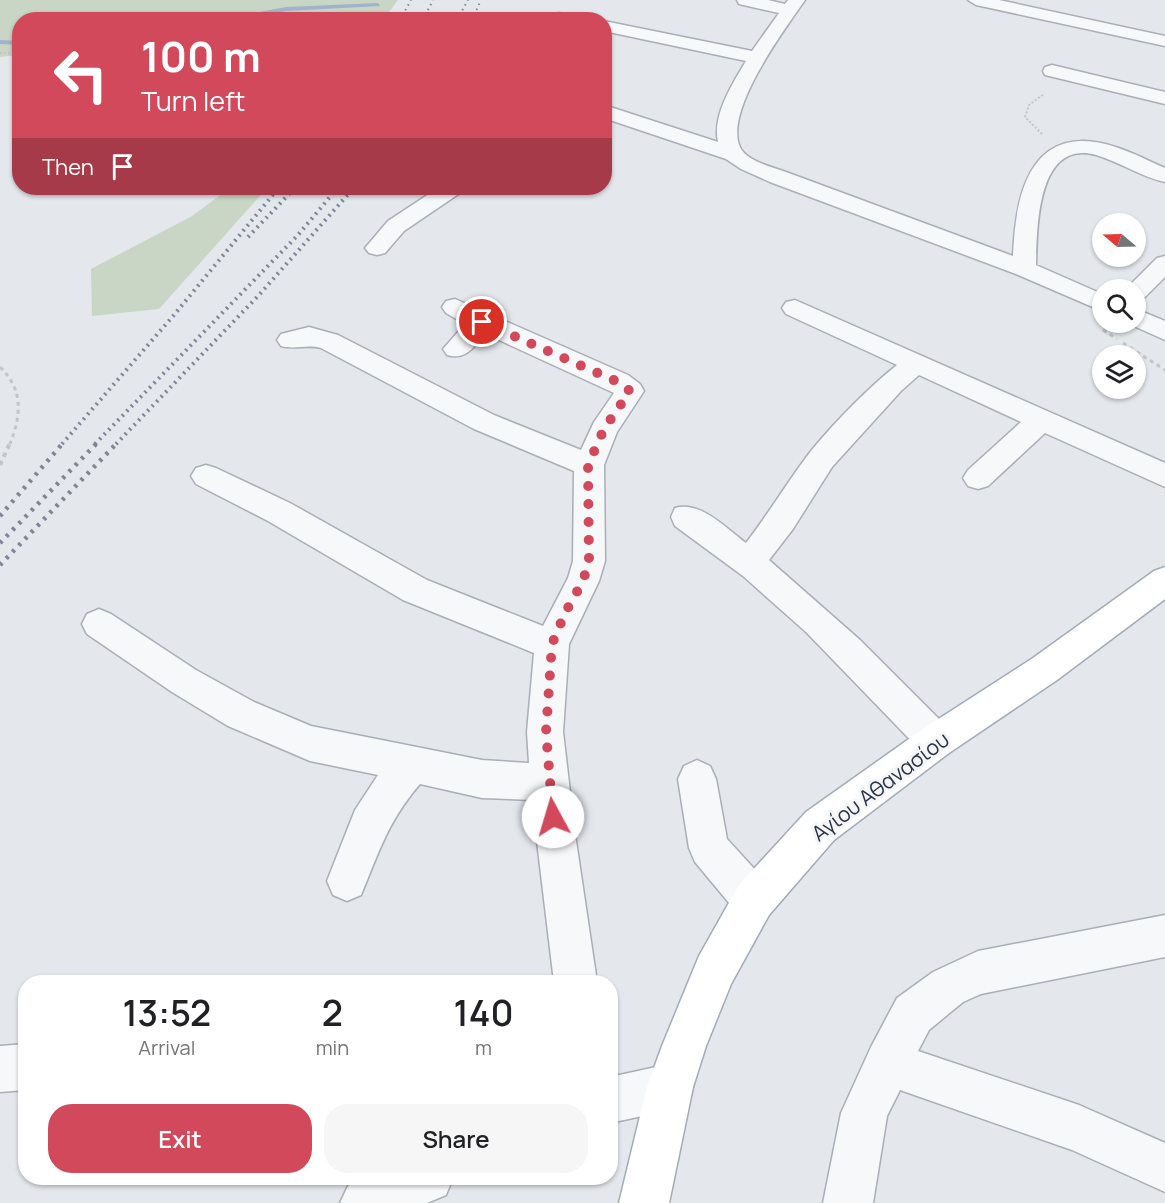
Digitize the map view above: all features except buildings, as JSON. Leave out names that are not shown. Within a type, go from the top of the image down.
[{"type":"main road","name":"Αγίου Αθανασίου","points":[[644,1203],[670,1087],[714,971],[754,900],[820,826],[936,741],[1045,669],[1165,581]]},
{"type":"street","points":[[745,0],[794,5]]},
{"type":"street","points":[[976,0],[1038,6],[1165,41]]},
{"type":"street","points":[[732,154],[726,143],[727,124],[736,96],[773,32],[794,5]]},
{"type":"street","points":[[601,12],[606,6]]},
{"type":"street","points":[[612,28],[759,58]]},
{"type":"street","points":[[1052,71],[1165,98]]},
{"type":"street","points":[[612,114],[732,154],[778,177],[1024,269],[1092,299]]},
{"type":"street","points":[[1024,269],[1025,220],[1035,182],[1047,163],[1064,148],[1082,147],[1101,151],[1165,176]]},
{"type":"street","points":[[377,248],[396,226],[442,195]]},
{"type":"street","points":[[1146,281],[1165,263]]},
{"type":"street","points":[[795,308],[1165,476]]},
{"type":"street","points":[[456,350],[469,314],[618,382],[630,391],[604,429],[588,465],[589,561],[583,581],[565,613],[552,644],[546,732],[549,782],[575,975]]},
{"type":"street","points":[[1146,322],[1165,331]]},
{"type":"street","points":[[290,340],[309,336],[329,341],[484,422],[588,465]]},
{"type":"street","points":[[750,562],[782,520],[822,459],[891,384],[916,363]]},
{"type":"street","points":[[978,478],[1041,420]]},
{"type":"street","points":[[206,476],[279,512],[415,590],[510,630],[552,644]]},
{"type":"street","points":[[686,517],[725,542],[750,562],[874,676],[936,741]]},
{"type":"street","points":[[99,624],[184,681],[240,714],[310,743],[482,779],[549,782]]},
{"type":"street","points":[[347,881],[369,824],[389,791],[413,765]]},
{"type":"street","points":[[697,779],[709,848],[754,900]]},
{"type":"street","points":[[848,1203],[864,1113],[913,1014],[948,987],[978,973],[1165,936]]},
{"type":"street","points":[[887,1063],[1079,1129],[1165,1168]]},
{"type":"street","points":[[0,1069],[18,1067]]},
{"type":"street","points":[[618,1098],[670,1087]]},
{"type":"street","points":[[365,1203],[411,1185]]},
{"type":"path","points":[[0,367],[11,375],[19,401],[19,422],[4,461],[0,465]]},
{"type":"green space","points":[[0,0],[398,0],[389,12],[12,12],[12,56],[0,57]]},
{"type":"green space","points":[[220,195],[261,195],[159,309],[92,316],[91,269],[192,216]]},
{"type":"waterway","points":[[268,12],[286,9],[378,5]]},
{"type":"waterway","points":[[0,42],[12,43]]},
{"type":"railway","points":[[404,12],[411,0]]},
{"type":"railway","points":[[427,12],[433,0]]},
{"type":"railway","points":[[461,12],[468,0]]},
{"type":"railway","points":[[476,12],[481,0]]},
{"type":"railway","points":[[62,444],[174,315],[273,195]]},
{"type":"railway","points":[[248,237],[288,195]]},
{"type":"railway","points":[[95,444],[298,235],[332,195]]},
{"type":"railway","points":[[116,444],[259,295],[347,195]]},
{"type":"railway","points":[[0,516],[63,443]]},
{"type":"railway","points":[[0,543],[97,443]]},
{"type":"railway","points":[[0,565],[117,443]]},
{"type":"route","points":[[482,322],[618,382],[630,391],[624,403],[604,429],[588,465],[589,561],[583,581],[565,613],[552,644],[546,732],[553,817]]}]
